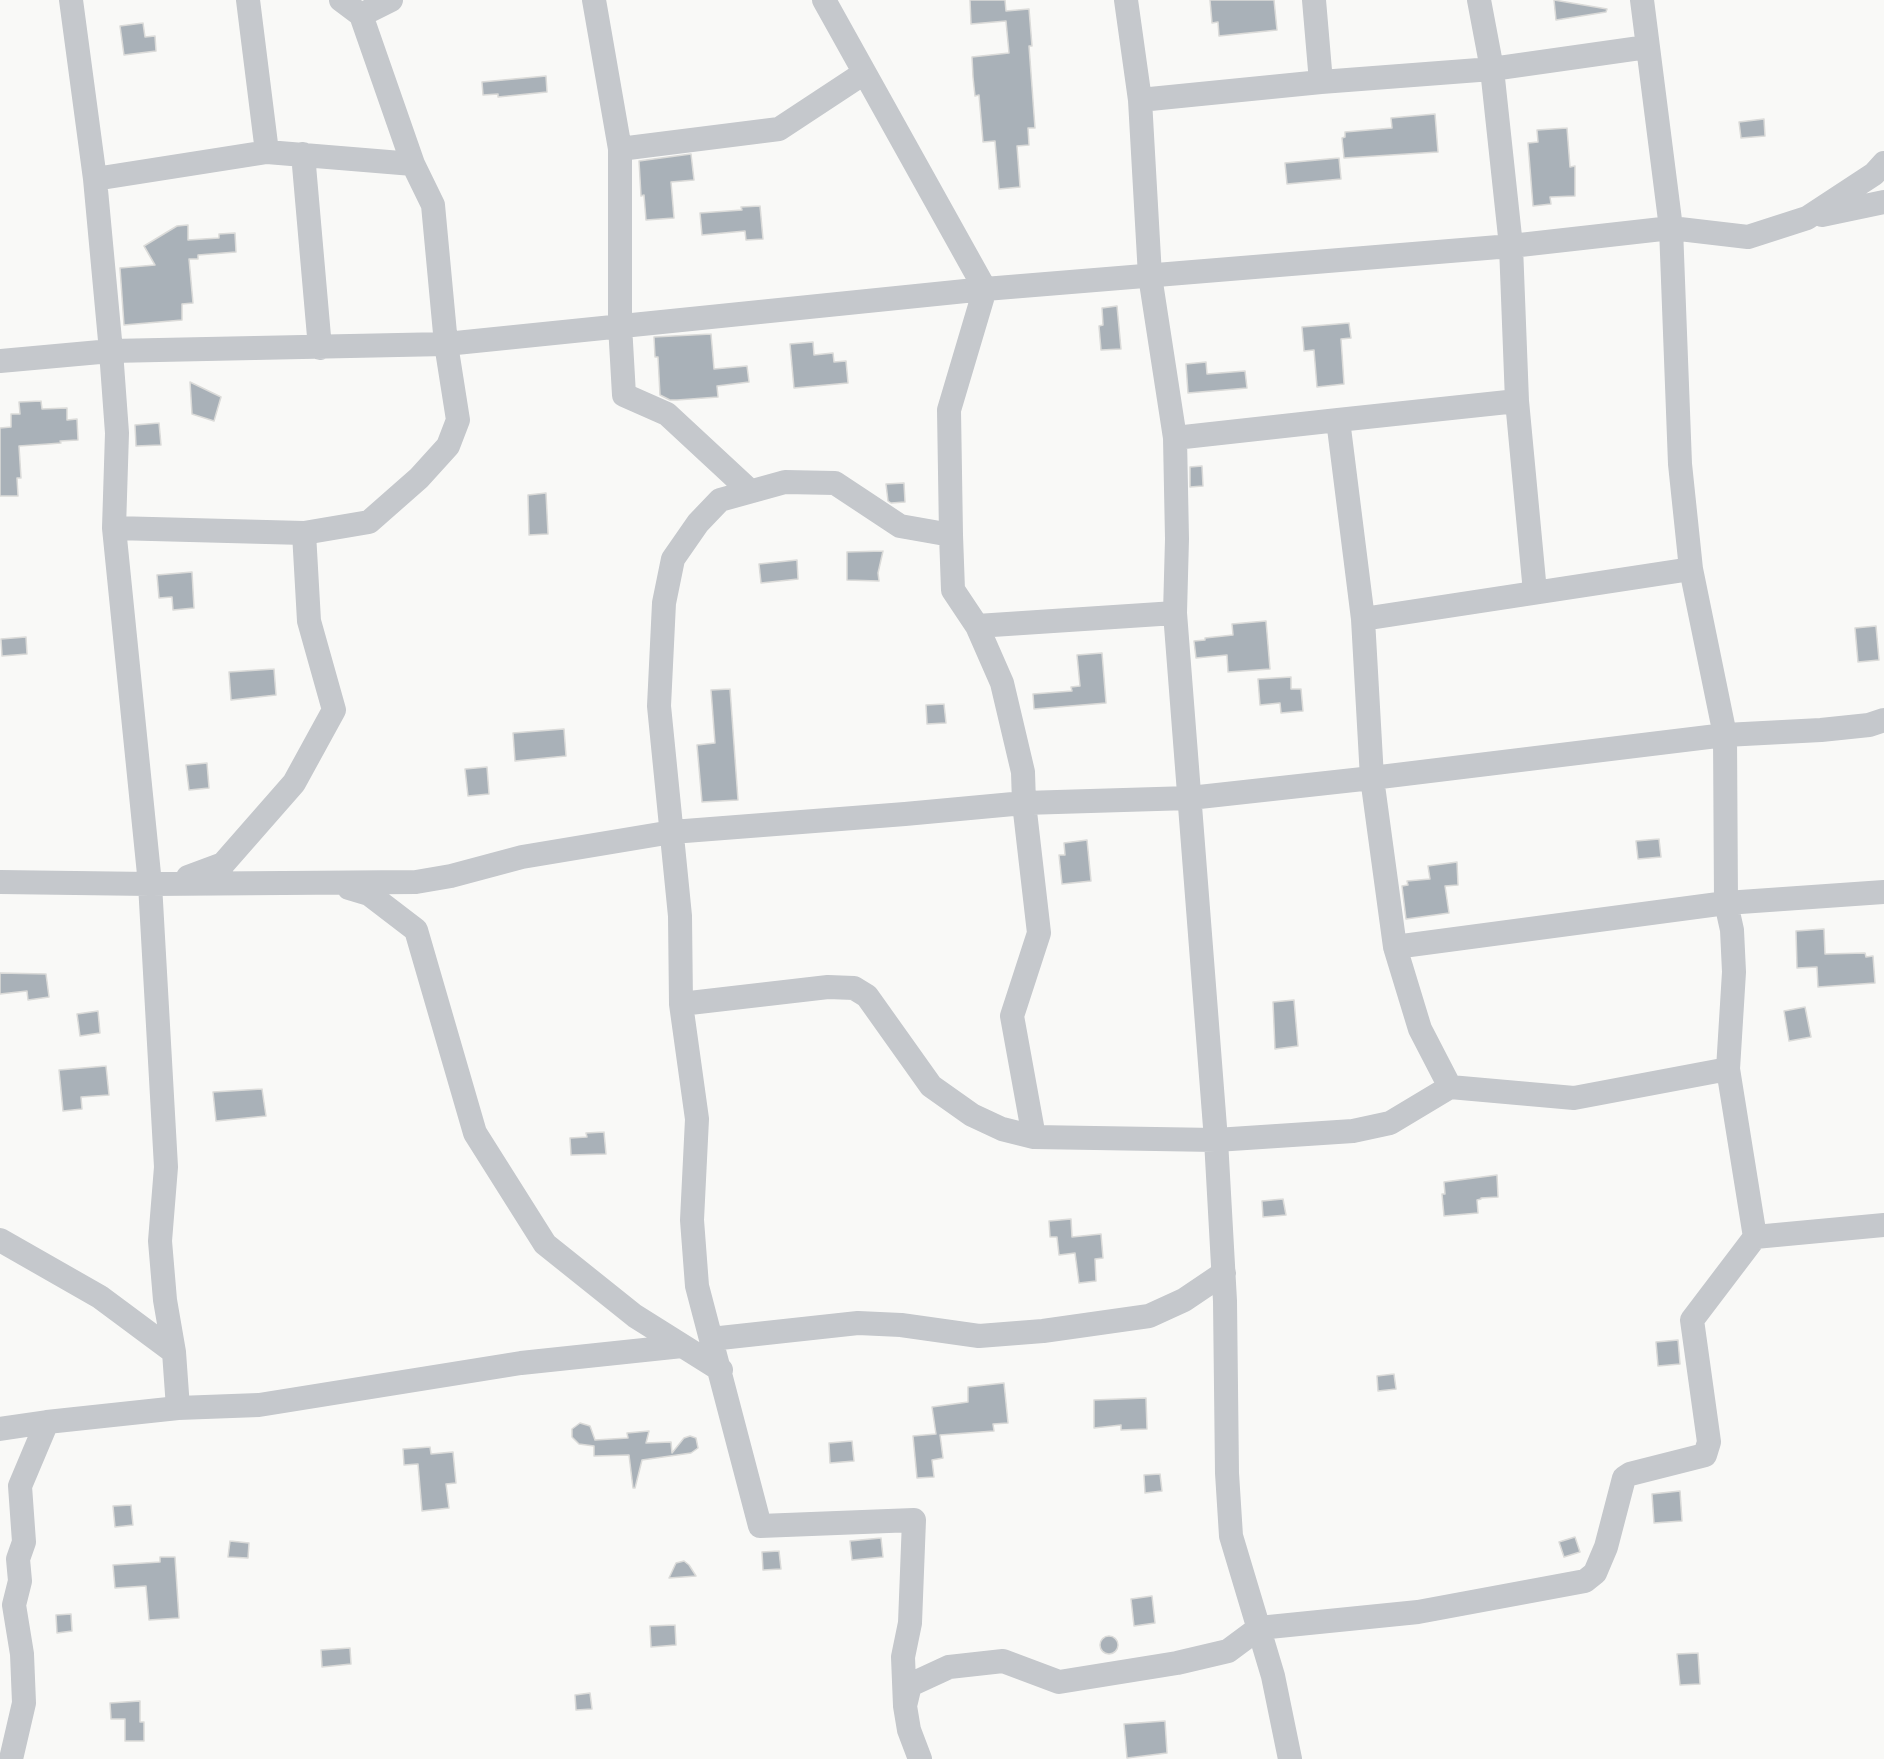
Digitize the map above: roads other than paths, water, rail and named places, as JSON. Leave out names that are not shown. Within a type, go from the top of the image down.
[{"type":"street","points":[[71,0],[95,179],[111,351],[117,433],[114,528],[160,884],[166,1167],[160,1241],[165,1300],[174,1352],[178,1408]]},
{"type":"street","points":[[248,0],[267,152]]},
{"type":"street","points":[[114,528],[304,533],[369,522],[419,478],[448,446],[458,420],[446,344],[433,205],[413,164],[361,15],[341,0]]},
{"type":"street","points":[[361,15],[391,0]]},
{"type":"street","points":[[594,0],[620,149],[620,325],[624,395],[667,414],[750,491]]},
{"type":"street","points":[[824,0],[985,289],[949,411],[953,590],[976,626],[1002,683],[1023,772],[1024,803],[1039,933],[1012,1016],[1034,1137]]},
{"type":"street","points":[[1126,0],[1140,100],[1150,276],[1175,438],[1177,539],[1175,613],[1216,1140],[1227,1340],[1227,1473],[1231,1536],[1273,1676],[1290,1759]]},
{"type":"street","points":[[1314,0],[1321,82]]},
{"type":"street","points":[[1479,0],[1492,69],[1511,246],[1517,401],[1535,592]]},
{"type":"street","points":[[905,1706],[910,1685],[949,1667],[1003,1661],[1059,1682],[1177,1663],[1228,1651],[1259,1628],[1418,1612],[1586,1581],[1595,1573],[1606,1547],[1624,1478],[1630,1474],[1706,1455],[1709,1442],[1692,1320],[1755,1237],[1728,1068],[1734,972],[1732,930],[1726,903],[1725,735],[1691,569],[1680,464],[1671,228],[1642,0]]},
{"type":"street","points":[[1140,100],[1321,82],[1492,69],[1647,47]]},
{"type":"street","points":[[620,149],[779,129],[864,73]]},
{"type":"street","points":[[95,179],[267,152],[413,164]]},
{"type":"street","points":[[303,154],[320,348]]},
{"type":"street","points":[[1808,218],[1874,174],[1884,163]]},
{"type":"street","points":[[0,361],[111,351],[446,344],[985,289],[1511,246],[1671,228],[1748,237],[1808,218],[1884,202]]},
{"type":"street","points":[[1175,438],[1517,401]]},
{"type":"street","points":[[1338,420],[1363,619],[1372,778],[1395,946],[1420,1029],[1450,1087]]},
{"type":"street","points":[[920,1759],[909,1730],[905,1706],[903,1657],[910,1623],[914,1520],[760,1526],[697,1286],[692,1220],[697,1119],[681,1004],[680,916],[659,706],[664,603],[673,559],[698,523],[720,500],[786,482],[835,483],[900,526],[951,535]]},
{"type":"street","points":[[160,884],[223,864],[294,783],[334,710],[309,621],[304,533]]},
{"type":"street","points":[[1363,619],[1691,569]]},
{"type":"street","points":[[976,626],[1175,613]]},
{"type":"street","points":[[0,882],[160,884],[416,882],[451,876],[522,857],[672,832],[1024,803],[1190,798],[1725,735],[1821,730],[1884,720]]},
{"type":"street","points":[[330,882],[369,894],[416,930],[475,1133],[545,1244],[635,1316],[720,1370]]},
{"type":"street","points":[[1395,946],[1726,903],[1884,892]]},
{"type":"street","points":[[681,1004],[828,987],[854,988],[867,996],[931,1086],[972,1115],[1002,1129],[1034,1137],[1216,1140],[1353,1131],[1390,1123],[1450,1087],[1574,1098],[1728,1068]]},
{"type":"street","points":[[1755,1237],[1884,1225]]},
{"type":"street","points":[[0,1240],[100,1297],[174,1352]]},
{"type":"street","points":[[711,1339],[858,1323],[901,1325],[979,1336],[1043,1331],[1149,1316],[1184,1300],[1224,1273]]},
{"type":"street","points":[[0,1429],[178,1408],[259,1405],[521,1363],[682,1346]]},
{"type":"street","points":[[12,1759],[24,1703],[22,1654],[14,1605],[20,1581],[18,1559],[24,1542],[20,1486],[47,1422]]}]
